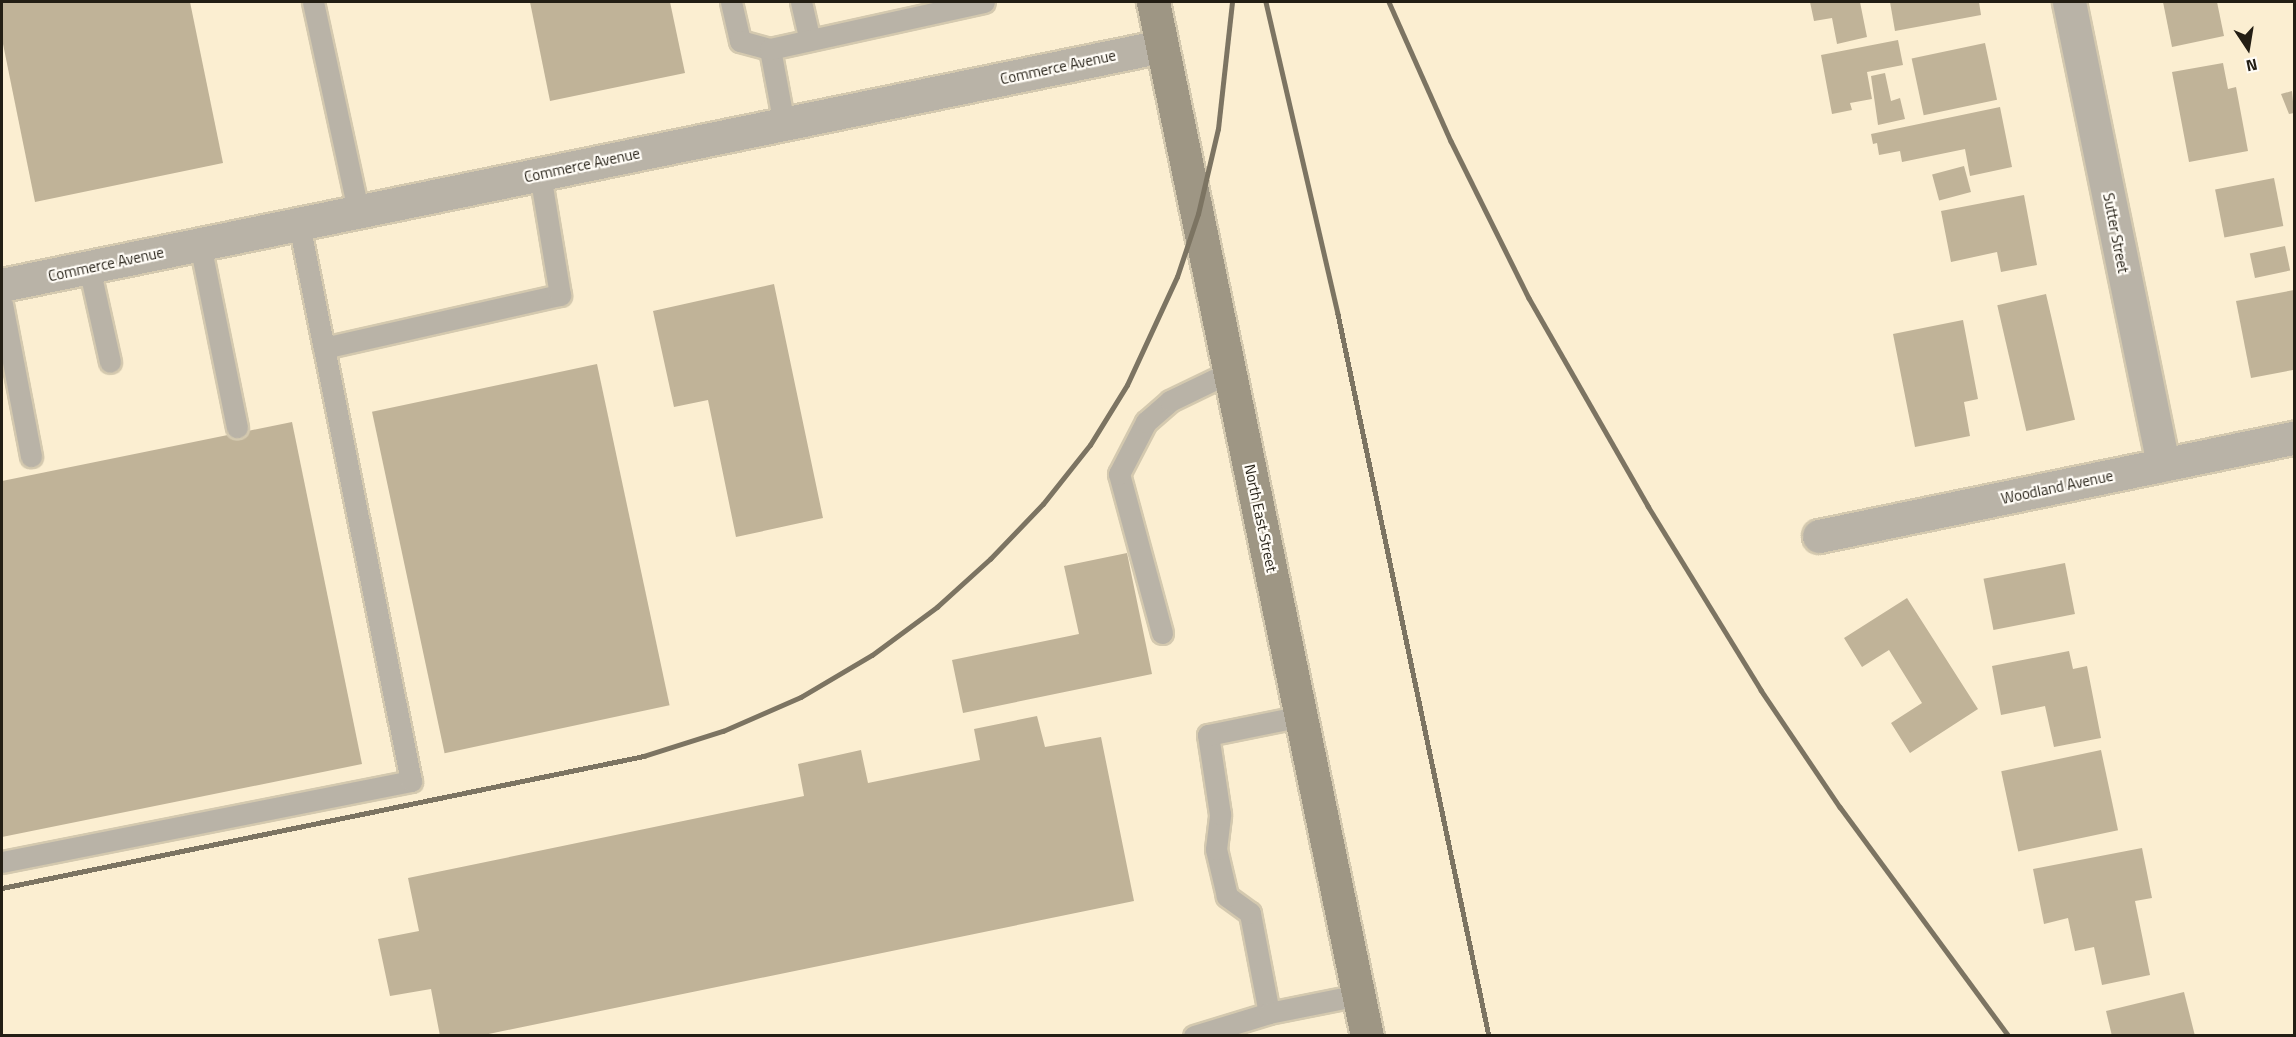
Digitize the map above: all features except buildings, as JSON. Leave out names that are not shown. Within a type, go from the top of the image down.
[{"type":"main road","name":"North East Street","points":[[1153,2],[1232,371],[1367,1035]]},
{"type":"street","name":"Sutter Street","points":[[2070,2],[2163,465]]},
{"type":"street","name":"Commerce Avenue","points":[[2,285],[1162,46]]},
{"type":"street","name":"Woodland Avenue","points":[[1819,536],[2295,438]]},
{"type":"lane","points":[[313,2],[358,211]]},
{"type":"lane","points":[[731,2],[740,41],[770,49],[984,2]]},
{"type":"lane","points":[[801,2],[810,40]]},
{"type":"lane","points":[[770,49],[784,124]]},
{"type":"lane","points":[[324,348],[560,295],[540,174]]},
{"type":"lane","points":[[2,862],[411,781],[299,224]]},
{"type":"lane","points":[[200,244],[237,427]]},
{"type":"lane","points":[[89,267],[110,362]]},
{"type":"lane","points":[[2,304],[31,456]]},
{"type":"lane","points":[[1162,633],[1119,474],[1146,422],[1170,401],[1232,371]]},
{"type":"lane","points":[[1269,1013],[1250,913],[1227,896],[1216,849],[1220,814],[1208,735],[1302,716]]},
{"type":"lane","points":[[1194,1035],[1243,1028],[1269,1013],[1359,995]]},
{"type":"railway","points":[[2,888],[644,756],[723,731],[801,697],[872,655],[937,607],[990,559],[1043,504],[1090,445],[1127,385],[1177,277],[1198,214],[1218,129],[1232,2]]},
{"type":"railway","points":[[1266,2],[1338,314],[1489,1036]]},
{"type":"railway","points":[[1389,2],[1451,141],[1529,298],[1648,506],[1761,690],[1840,807],[2009,1036]]}]
